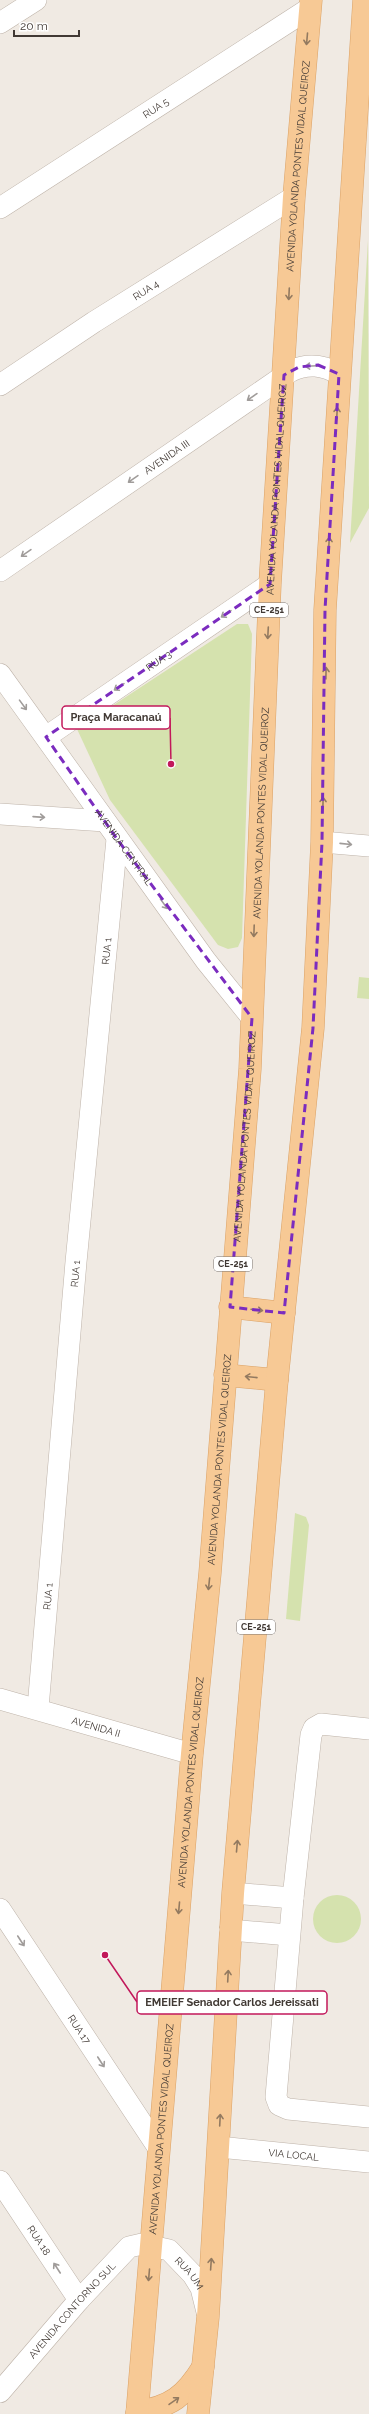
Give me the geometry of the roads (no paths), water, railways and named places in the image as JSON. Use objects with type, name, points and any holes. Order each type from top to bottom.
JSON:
[{"type":"main road","name":"CE-251","points":[[198,2414],[208,2317],[233,1893],[277,1380],[313,1028],[317,908],[322,842],[325,610],[364,0]]},
{"type":"main road","name":"AVENIDA YOLANDA PONTES VIDAL QUEIROZ","points":[[137,2413],[192,1754],[210,1572],[250,1069],[270,584],[294,197],[310,4]]},
{"type":"main road","points":[[230,1307],[284,1314]]},
{"type":"main road","points":[[226,1375],[277,1380]]},
{"type":"main road","points":[[137,2413],[156,2410],[171,2404],[184,2393],[204,2366]]},
{"type":"street","points":[[0,23],[36,0]]},
{"type":"street","name":"RUA 5","points":[[0,208],[310,4]]},
{"type":"street","name":"RUA 4","points":[[0,385],[94,322],[294,197]]},
{"type":"street","name":"AVENIDA III","points":[[0,571],[284,375],[307,366],[318,365],[339,374]]},
{"type":"street","name":"RUA 3","points":[[46,737],[270,584]]},
{"type":"street","name":"AVENIDA CENTRAL","points":[[0,674],[206,961],[252,1018]]},
{"type":"street","points":[[0,814],[105,821]]},
{"type":"street","name":"RUA 1","points":[[38,1708],[76,1262],[117,839]]},
{"type":"street","points":[[322,842],[369,846]]},
{"type":"street","name":"AVENIDA II","points":[[0,1699],[38,1708],[192,1754]]},
{"type":"street","points":[[369,1729],[321,1724],[314,1728],[311,1734],[289,1935],[276,2097],[279,2105],[288,2109],[369,2117]]},
{"type":"street","points":[[233,1893],[293,1898]]},
{"type":"street","name":"RUA 17","points":[[0,1909],[159,2150]]},
{"type":"street","points":[[230,1930],[289,1935]]},
{"type":"street","name":"VIA LOCAL","points":[[219,2147],[369,2162]]},
{"type":"street","name":"RUA 18","points":[[0,2181],[79,2300]]},
{"type":"street","name":"AVENIDA CONTORNO SUL","points":[[0,2392],[79,2300],[129,2247],[142,2244],[152,2246]]},
{"type":"street","name":"RUA UM","points":[[152,2246],[170,2250],[194,2275],[206,2302],[208,2317]]},
{"type":"place","name":"Praça Maracanaú","points":[[171,764]]},
{"type":"place","name":"EMEIEF Senador Carlos Jereissati","points":[[105,1955]]}]
